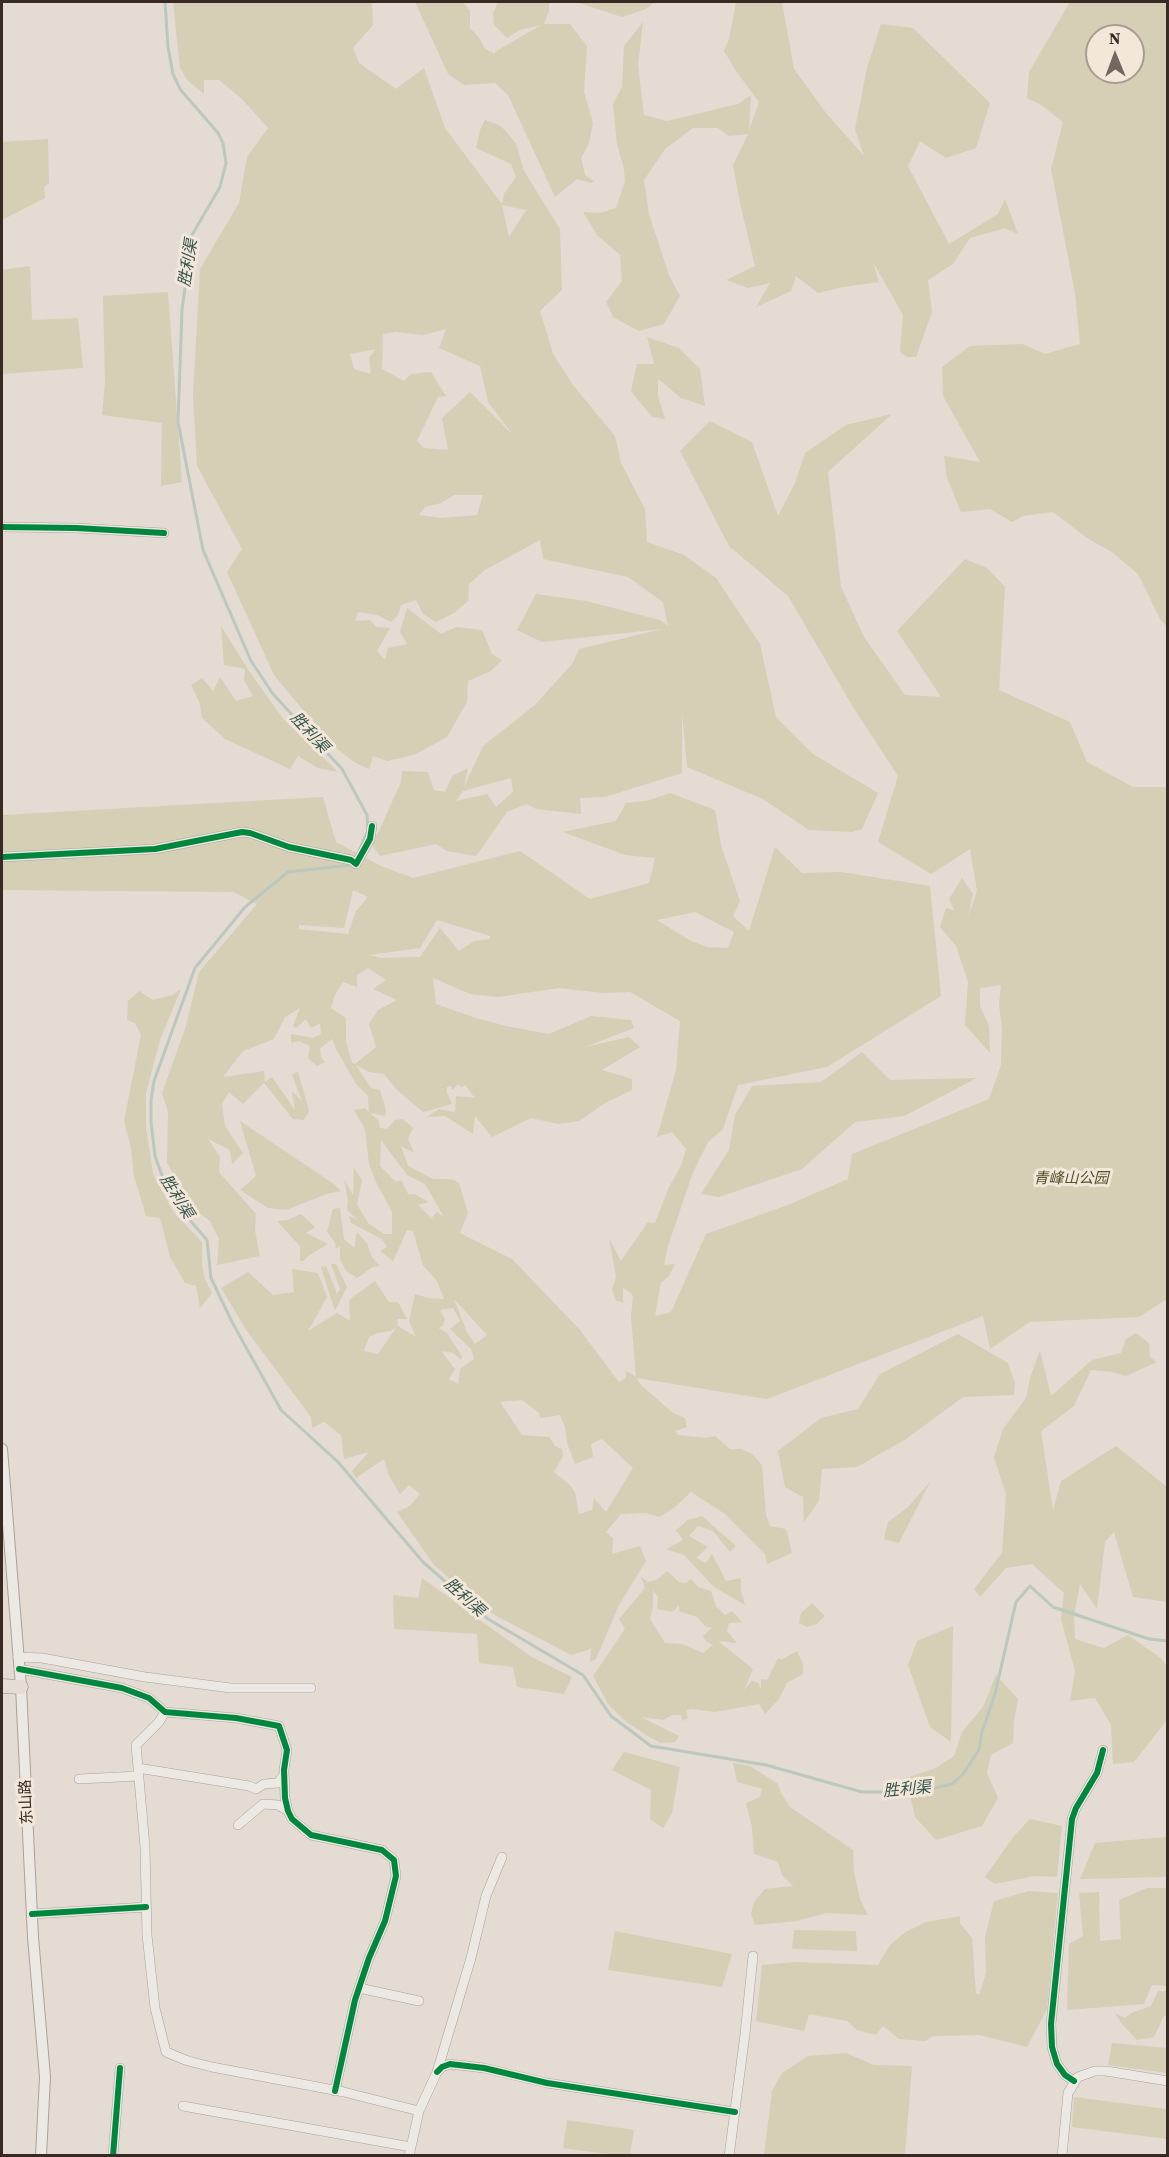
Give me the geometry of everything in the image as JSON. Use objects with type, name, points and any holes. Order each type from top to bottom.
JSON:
[{"type":"main road","points":[[2,1686],[21,1687]]},
{"type":"street","points":[[2,527],[164,533]]},
{"type":"street","points":[[2,857],[155,849],[242,832],[289,847],[351,860],[356,864],[370,839],[372,826]]},
{"type":"street","name":"东山路","points":[[2,1449],[21,1687],[32,1914],[45,2077],[41,2156]]},
{"type":"street","points":[[19,1663],[42,1658],[145,1677],[231,1688],[311,1688]]},
{"type":"street","points":[[19,1663],[122,1688],[149,1698],[165,1712],[236,1718],[279,1726],[287,1750],[284,1774],[288,1811],[292,1819],[311,1835],[382,1850],[394,1860],[396,1876],[385,1921],[359,1988],[335,2091]]},
{"type":"street","points":[[165,1712],[159,1722],[136,1745],[155,2008],[166,2052],[212,2067],[335,2091],[419,2111]]},
{"type":"street","points":[[1074,2081],[1065,2075],[1057,2064],[1052,2047],[1051,2024],[1072,1819],[1097,1773],[1103,1750]]},
{"type":"street","points":[[79,1779],[138,1772],[249,1786],[256,1789],[264,1784],[278,1783],[284,1774]]},
{"type":"street","points":[[238,1825],[263,1804],[278,1804],[288,1811]]},
{"type":"street","points":[[183,2106],[410,2151],[419,2111],[437,2072],[471,1958],[486,1896],[502,1857]]},
{"type":"street","points":[[32,1914],[146,1907]]},
{"type":"street","points":[[729,2156],[753,1956]]},
{"type":"street","points":[[359,1988],[419,2001]]},
{"type":"street","points":[[437,2072],[447,2065],[473,2066],[547,2083],[735,2112]]},
{"type":"street","points":[[113,2156],[120,2068]]},
{"type":"street","points":[[1062,2156],[1068,2092],[1074,2081],[1083,2074],[1106,2071],[1167,2081]]},
{"type":"green space","points":[[173,2],[372,2],[373,25],[353,48],[359,63],[396,89],[424,68],[445,128],[502,204],[504,194],[516,177],[511,164],[476,148],[485,120],[499,125],[507,132],[516,144],[524,171],[560,229],[562,290],[540,311],[553,354],[573,385],[615,436],[621,463],[645,509],[647,542],[684,555],[716,578],[760,644],[776,717],[813,754],[878,793],[862,829],[852,832],[809,830],[763,799],[687,767],[682,712],[682,773],[605,797],[580,798],[581,814],[536,809],[527,804],[507,812],[476,856],[447,851],[436,844],[380,856],[371,844],[401,782],[402,771],[428,772],[434,790],[445,792],[452,776],[468,768],[464,787],[483,746],[535,705],[572,664],[579,649],[662,629],[542,642],[517,630],[536,594],[586,601],[660,620],[668,626],[663,602],[628,577],[543,559],[540,540],[485,570],[469,584],[468,601],[454,613],[436,622],[423,614],[416,600],[401,605],[398,615],[391,622],[377,615],[358,612],[355,621],[370,620],[376,627],[390,628],[377,651],[385,660],[388,648],[407,644],[400,632],[407,608],[441,634],[456,627],[482,630],[492,654],[502,660],[491,671],[468,681],[467,702],[447,737],[414,755],[387,761],[373,756],[369,769],[356,763],[337,749],[274,675],[227,572],[242,549],[197,466],[193,396],[200,269],[239,203],[247,157],[268,128],[242,99],[219,80],[204,80],[204,94],[187,80],[180,68]],"holes":[[[502,205],[526,210],[509,237]],[[446,329],[439,348],[480,366],[488,402],[513,435],[470,392],[442,418],[448,450],[424,448],[417,441],[438,397],[446,396],[431,372],[411,374],[404,381],[382,369],[383,334],[396,332],[423,335]],[[376,349],[369,358],[371,374],[354,369],[350,354]],[[454,495],[483,495],[477,515],[441,518],[419,515],[425,507],[441,503]],[[511,778],[513,792],[496,807],[487,794],[456,801],[463,791]]]},
{"type":"green space","points":[[415,2],[462,2],[470,10],[470,28],[480,39],[484,48],[495,54],[541,25],[520,30],[507,38],[494,25],[493,13],[498,2],[549,2],[549,11],[544,24],[570,24],[587,46],[584,92],[593,123],[589,143],[581,158],[585,175],[594,181],[591,183],[577,179],[555,197],[508,95],[495,83],[464,85],[448,74]]},
{"type":"green space","points":[[576,2],[655,2],[646,9],[622,17]]},
{"type":"green space","points":[[736,2],[782,2],[794,69],[826,113],[864,156],[855,129],[867,68],[881,24],[913,28],[990,103],[976,148],[946,158],[920,141],[908,166],[949,244],[998,214],[1005,199],[1018,234],[1005,228],[970,238],[953,264],[928,280],[932,312],[916,357],[907,357],[900,352],[903,315],[873,262],[879,282],[818,293],[796,276],[791,291],[756,307],[770,283],[748,288],[726,280],[755,266],[733,165],[748,134],[729,136],[718,128],[693,128],[665,149],[644,180],[649,214],[669,275],[680,296],[664,324],[639,331],[613,317],[606,302],[622,281],[620,255],[597,235],[583,212],[600,213],[616,208],[625,181],[617,144],[613,104],[622,87],[624,46],[643,22],[638,66],[644,115],[667,121],[738,104],[751,95],[749,130],[759,102],[724,51],[729,39]]},
{"type":"green space","points":[[1070,2],[1167,2],[1167,627],[1160,619],[1138,574],[1112,552],[1087,538],[1053,512],[1023,516],[1012,522],[990,509],[961,512],[947,478],[944,456],[980,462],[943,396],[942,367],[970,346],[1022,344],[1045,354],[1080,344],[1075,293],[1051,169],[1063,122],[1041,105],[1027,98],[1029,72]]},
{"type":"green space","points":[[48,139],[49,183],[44,187],[45,198],[2,220],[2,142]]},
{"type":"green space","points":[[30,266],[32,320],[78,318],[83,368],[2,374],[2,270]]},
{"type":"green space","points":[[168,292],[182,482],[161,486],[162,423],[102,415],[105,384],[103,296]]},
{"type":"green space","points":[[647,337],[679,348],[700,369],[705,406],[681,398],[658,379],[658,396],[665,419],[652,417],[631,391],[637,364],[654,364]]},
{"type":"green space","name":"青峰山公园","points":[[892,414],[828,472],[841,587],[864,637],[905,695],[941,697],[897,631],[965,559],[987,568],[1005,587],[999,690],[1070,722],[1087,762],[1133,787],[1167,787],[1167,1299],[1139,1317],[1030,1322],[990,1349],[983,1316],[767,1399],[636,1378],[673,1413],[685,1418],[687,1427],[675,1431],[678,1435],[706,1438],[715,1436],[730,1449],[741,1449],[752,1454],[762,1465],[766,1515],[770,1526],[786,1529],[792,1553],[767,1564],[765,1554],[725,1514],[691,1492],[674,1508],[659,1517],[646,1513],[621,1514],[606,1532],[613,1538],[612,1554],[640,1546],[646,1561],[619,1605],[596,1659],[590,1662],[591,1649],[571,1655],[489,1612],[434,1565],[397,1512],[410,1506],[420,1494],[409,1485],[400,1494],[389,1476],[384,1459],[356,1478],[352,1471],[369,1452],[344,1459],[341,1435],[324,1422],[312,1428],[311,1417],[247,1331],[221,1288],[248,1272],[273,1295],[294,1292],[292,1269],[318,1273],[327,1297],[308,1331],[337,1313],[350,1321],[349,1300],[375,1281],[389,1302],[398,1302],[407,1319],[397,1319],[398,1326],[416,1337],[409,1321],[415,1294],[444,1299],[437,1281],[423,1265],[413,1231],[407,1230],[393,1261],[380,1251],[387,1247],[382,1239],[351,1223],[349,1216],[358,1220],[347,1210],[348,1200],[344,1179],[353,1195],[354,1168],[362,1180],[357,1204],[368,1223],[384,1234],[392,1234],[392,1212],[369,1164],[365,1129],[354,1110],[365,1108],[369,1112],[368,1096],[356,1084],[332,1039],[320,1048],[321,1057],[325,1062],[317,1066],[308,1058],[310,1046],[299,1041],[291,1043],[291,1034],[313,1038],[321,1034],[320,1023],[311,1028],[306,1019],[296,1028],[293,1026],[300,1008],[285,1017],[274,1039],[243,1051],[223,1077],[264,1071],[265,1082],[272,1077],[295,1110],[292,1091],[302,1101],[292,1075],[298,1071],[309,1111],[304,1120],[293,1119],[264,1083],[243,1104],[229,1092],[222,1104],[225,1126],[243,1153],[232,1164],[230,1150],[208,1139],[220,1157],[219,1172],[256,1214],[255,1231],[260,1256],[217,1265],[219,1239],[210,1221],[195,1210],[167,1163],[168,1112],[162,1093],[186,1026],[199,972],[257,904],[234,892],[2,890],[2,815],[323,797],[336,842],[381,866],[413,878],[520,851],[590,899],[649,883],[655,858],[625,855],[563,832],[616,821],[626,803],[646,801],[670,793],[715,810],[721,845],[740,901],[733,916],[749,931],[775,847],[802,873],[841,872],[930,886],[941,996],[827,1067],[738,1085],[723,1129],[708,1142],[693,1172],[667,1249],[664,1265],[675,1264],[669,1276],[661,1283],[655,1316],[671,1312],[706,1234],[788,1205],[848,1179],[852,1154],[989,1099],[1001,1065],[1002,1029],[999,1004],[1001,985],[980,988],[980,1006],[989,1026],[990,1053],[965,1025],[968,982],[956,946],[940,927],[946,908],[954,910],[949,899],[962,878],[973,894],[968,917],[977,891],[970,849],[931,874],[878,842],[898,776],[853,707],[788,596],[729,546],[680,451],[710,421],[752,442],[778,516],[795,483],[805,453],[846,425]],"holes":[[[353,890],[368,897],[356,911],[348,934],[299,929],[299,925],[344,928]],[[695,912],[734,932],[728,948],[707,947],[691,941],[657,920]],[[437,920],[490,936],[490,939],[474,941],[459,951],[440,928],[420,957],[380,958],[370,955],[420,948]],[[368,968],[386,980],[373,989],[397,1000],[378,1010],[369,1024],[376,1047],[355,1064],[352,1063],[346,1041],[346,1018],[331,1008],[335,995],[343,982],[357,987],[357,975]],[[433,978],[470,994],[498,997],[559,988],[603,993],[630,992],[680,1021],[676,1070],[657,1137],[672,1132],[686,1149],[681,1166],[669,1187],[655,1223],[648,1222],[621,1261],[609,1238],[616,1277],[612,1290],[616,1301],[623,1302],[623,1288],[633,1297],[631,1317],[636,1377],[626,1371],[626,1378],[619,1382],[580,1330],[512,1259],[460,1233],[468,1213],[459,1183],[451,1179],[433,1179],[408,1166],[401,1146],[414,1153],[408,1139],[413,1128],[403,1119],[395,1120],[387,1129],[380,1128],[379,1121],[370,1113],[385,1116],[386,1110],[380,1090],[371,1088],[356,1065],[369,1072],[384,1074],[397,1090],[423,1112],[452,1104],[447,1087],[451,1086],[452,1090],[458,1085],[462,1087],[465,1085],[475,1098],[456,1096],[455,1112],[439,1109],[427,1117],[445,1116],[473,1134],[475,1116],[492,1137],[531,1118],[558,1124],[579,1121],[605,1103],[632,1090],[632,1079],[602,1070],[640,1047],[629,1037],[585,1047],[634,1028],[631,1020],[591,1016],[549,1034],[476,1018],[436,1004]],[[381,1140],[407,1175],[425,1184],[444,1217],[437,1212],[432,1219],[418,1205],[429,1202],[414,1194],[408,1194],[401,1180],[396,1182],[380,1166]],[[454,1299],[487,1335],[475,1344],[467,1332]],[[453,1308],[460,1321],[450,1329],[471,1349],[474,1359],[460,1369],[458,1384],[449,1379],[455,1369],[441,1351],[453,1353],[461,1360],[462,1356],[447,1333],[438,1328],[443,1326],[445,1319],[440,1310]],[[396,1328],[378,1354],[364,1351],[369,1337]],[[522,1400],[539,1413],[541,1418],[560,1415],[575,1464],[593,1457],[591,1444],[602,1439],[633,1468],[606,1512],[594,1498],[592,1510],[579,1514],[575,1492],[554,1472],[563,1456],[562,1449],[555,1446],[549,1437],[522,1435],[500,1402]]]},
{"type":"green space","points":[[221,626],[284,720],[338,772],[318,768],[298,756],[290,769],[225,739],[202,718],[200,704],[191,685],[202,678],[213,691],[220,677],[236,701],[253,696],[244,680],[245,669],[224,665]]},
{"type":"green space","points":[[181,989],[160,1040],[146,1093],[146,1127],[153,1174],[174,1213],[202,1242],[202,1266],[212,1293],[200,1308],[196,1286],[185,1283],[170,1257],[160,1218],[146,1216],[134,1176],[131,1148],[124,1121],[141,1035],[135,1023],[127,1020],[128,1001],[139,991],[153,1000],[173,995]]},
{"type":"green space","points":[[862,1052],[890,1080],[977,1078],[904,1116],[855,1122],[802,1169],[719,1197],[701,1194],[729,1150],[735,1115],[752,1086],[821,1082]]},
{"type":"green space","points":[[240,1121],[341,1191],[286,1210],[268,1208],[240,1190],[256,1176]]},
{"type":"green space","points":[[340,1208],[344,1239],[354,1248],[357,1232],[367,1243],[371,1256],[380,1266],[373,1267],[357,1278],[346,1271],[340,1260],[340,1246],[336,1249],[335,1242],[327,1232],[333,1209]]},
{"type":"green space","points":[[301,1214],[315,1227],[306,1233],[328,1244],[304,1261],[300,1261],[300,1246],[277,1221],[288,1220]]},
{"type":"green space","points":[[331,1264],[336,1264],[347,1287],[335,1311],[321,1267],[326,1266],[337,1294],[340,1289]]},
{"type":"green space","points":[[1136,1333],[1149,1343],[1150,1357],[1157,1362],[1126,1376],[1091,1370],[1074,1406],[1041,1431],[1053,1510],[1061,1481],[1116,1446],[1167,1487],[1167,1602],[1133,1597],[1114,1532],[1105,1542],[1097,1609],[1080,1584],[1074,1616],[1075,1639],[1104,1648],[1128,1635],[1162,1659],[1167,1667],[1167,1720],[1134,1762],[1113,1764],[1111,1725],[1095,1698],[1070,1701],[1075,1671],[1061,1619],[1064,1593],[1032,1564],[1006,1568],[980,1597],[974,1589],[1002,1553],[1006,1494],[994,1457],[1003,1429],[1026,1398],[1040,1350],[1051,1396],[1092,1360],[1121,1353],[1126,1339]]},
{"type":"green space","points":[[958,1334],[1008,1363],[1015,1383],[1014,1395],[963,1397],[906,1439],[857,1467],[822,1469],[819,1501],[804,1522],[803,1497],[785,1487],[778,1451],[821,1418],[858,1409],[880,1374]]},
{"type":"green space","points":[[930,1482],[899,1543],[884,1539],[888,1522],[908,1507]]},
{"type":"green space","points":[[702,1516],[736,1546],[730,1552],[713,1531],[698,1526],[689,1536],[708,1547],[696,1558],[706,1563],[712,1554],[726,1581],[741,1578],[745,1605],[714,1587],[684,1555],[666,1549],[683,1540],[676,1530],[688,1520]]},
{"type":"green space","points":[[667,1571],[679,1582],[686,1583],[691,1579],[698,1587],[711,1591],[716,1606],[725,1615],[732,1611],[742,1622],[729,1623],[727,1631],[737,1643],[718,1641],[753,1669],[744,1690],[752,1681],[758,1683],[761,1689],[761,1679],[767,1680],[778,1658],[781,1660],[797,1651],[803,1664],[803,1674],[787,1683],[779,1699],[765,1714],[759,1704],[715,1712],[686,1710],[688,1718],[682,1721],[681,1715],[672,1715],[663,1720],[641,1717],[679,1736],[675,1742],[661,1743],[649,1737],[624,1720],[608,1704],[593,1676],[625,1629],[619,1619],[645,1588],[641,1577],[648,1582],[658,1579]],"holes":[[[653,1590],[658,1597],[657,1609],[672,1612],[679,1605],[679,1611],[697,1617],[705,1626],[712,1628],[703,1636],[713,1645],[703,1653],[682,1644],[665,1643],[650,1619]]]},
{"type":"green space","points":[[422,1578],[530,1656],[572,1677],[564,1694],[517,1687],[513,1667],[479,1663],[477,1634],[394,1629],[393,1595],[418,1598]]},
{"type":"green space","points":[[812,1603],[825,1616],[817,1624],[807,1627],[799,1623],[801,1613]]},
{"type":"green space","points":[[953,1626],[951,1742],[930,1727],[908,1665],[917,1641]]},
{"type":"green space","points":[[996,1675],[1018,1699],[1013,1743],[991,1755],[987,1773],[998,1798],[982,1826],[936,1840],[915,1817],[906,1778],[936,1768],[954,1756],[962,1732],[983,1707]]},
{"type":"green space","points":[[624,1752],[680,1767],[672,1813],[663,1828],[650,1819],[651,1790],[612,1770]]},
{"type":"green space","points":[[733,1763],[750,1766],[778,1784],[790,1807],[853,1850],[854,1872],[860,1899],[868,1915],[826,1913],[797,1921],[755,1925],[751,1914],[754,1902],[765,1889],[793,1886],[782,1875],[778,1862],[754,1854],[752,1827],[746,1803],[760,1797],[762,1789],[737,1782]]},
{"type":"green space","points":[[1030,1819],[1062,1826],[1057,1877],[1034,1876],[995,1884],[985,1877],[1014,1836]]},
{"type":"green space","points":[[1167,1837],[1167,1877],[1080,1879],[1095,1843]]},
{"type":"green space","points":[[1147,1888],[1167,1888],[1167,1986],[1152,1985],[1144,2004],[1067,2010],[1069,1944],[1083,1936],[1079,1893],[1099,1892],[1100,1941],[1121,1939],[1119,1900]]},
{"type":"green space","points":[[1029,1891],[1058,1893],[1047,2009],[1027,2047],[979,2035],[933,2036],[925,2041],[899,2039],[883,2026],[876,2035],[857,2030],[847,2021],[809,2014],[804,2031],[756,2021],[762,1965],[796,1962],[878,1965],[890,1945],[904,1933],[926,1922],[960,1916],[960,1923],[972,1938],[976,1993],[979,1995],[986,1973],[985,1937],[994,1901]]},
{"type":"green space","points":[[794,1930],[856,1931],[857,1951],[792,1949]]},
{"type":"green space","points":[[615,1931],[732,1954],[722,1987],[608,1970]]},
{"type":"green space","points":[[1158,1991],[1167,1991],[1167,2016],[1164,2016],[1154,2037],[1137,2040],[1115,2013],[1125,2018],[1131,2013],[1151,2006]]},
{"type":"green space","points":[[1112,2043],[1167,2048],[1167,2073],[1108,2065]]},
{"type":"green space","points":[[846,2053],[874,2065],[912,2066],[905,2155],[764,2155],[772,2091],[782,2073],[808,2056]]},
{"type":"green space","points":[[1074,2097],[1167,2109],[1167,2139],[1072,2127]]},
{"type":"green space","points":[[567,2120],[634,2130],[630,2155],[563,2148]]},
{"type":"waterway","name":"胜利渠","points":[[165,2],[168,47],[173,74],[180,89],[218,133],[223,143],[226,163],[220,187],[192,235],[182,310],[178,422],[203,550],[251,661],[273,694],[342,769],[367,815],[368,830],[360,849]]},
{"type":"waterway","name":"胜利渠","points":[[353,862],[350,865],[288,872],[245,907],[195,968],[154,1081],[151,1122],[155,1156],[164,1181],[183,1212],[207,1240],[211,1278],[232,1322],[281,1410],[338,1462],[423,1562],[488,1619],[583,1675],[611,1716],[651,1746],[766,1765],[862,1792],[917,1792],[952,1784],[963,1774],[979,1750],[982,1732],[995,1694],[1016,1602],[1030,1586],[1053,1607],[1149,1639],[1168,1641]]},
{"type":"cycle path","points":[[2,527],[164,533]]},
{"type":"cycle path","points":[[2,857],[155,849],[242,832],[289,847],[351,860],[356,864],[370,839],[372,826]]},
{"type":"cycle path","points":[[19,1669],[122,1688],[149,1698],[165,1712],[236,1718],[279,1726],[287,1750],[284,1770],[285,1798],[292,1819],[311,1835],[382,1850],[394,1860],[396,1876],[385,1921],[369,1958],[355,2000],[335,2091]]},
{"type":"cycle path","points":[[1074,2081],[1065,2075],[1057,2064],[1052,2047],[1051,2024],[1072,1819],[1097,1773],[1103,1750]]},
{"type":"cycle path","points":[[32,1914],[146,1907]]},
{"type":"cycle path","points":[[437,2072],[450,2064],[484,2068],[547,2083],[735,2112]]},
{"type":"cycle path","points":[[113,2156],[120,2068]]}]
